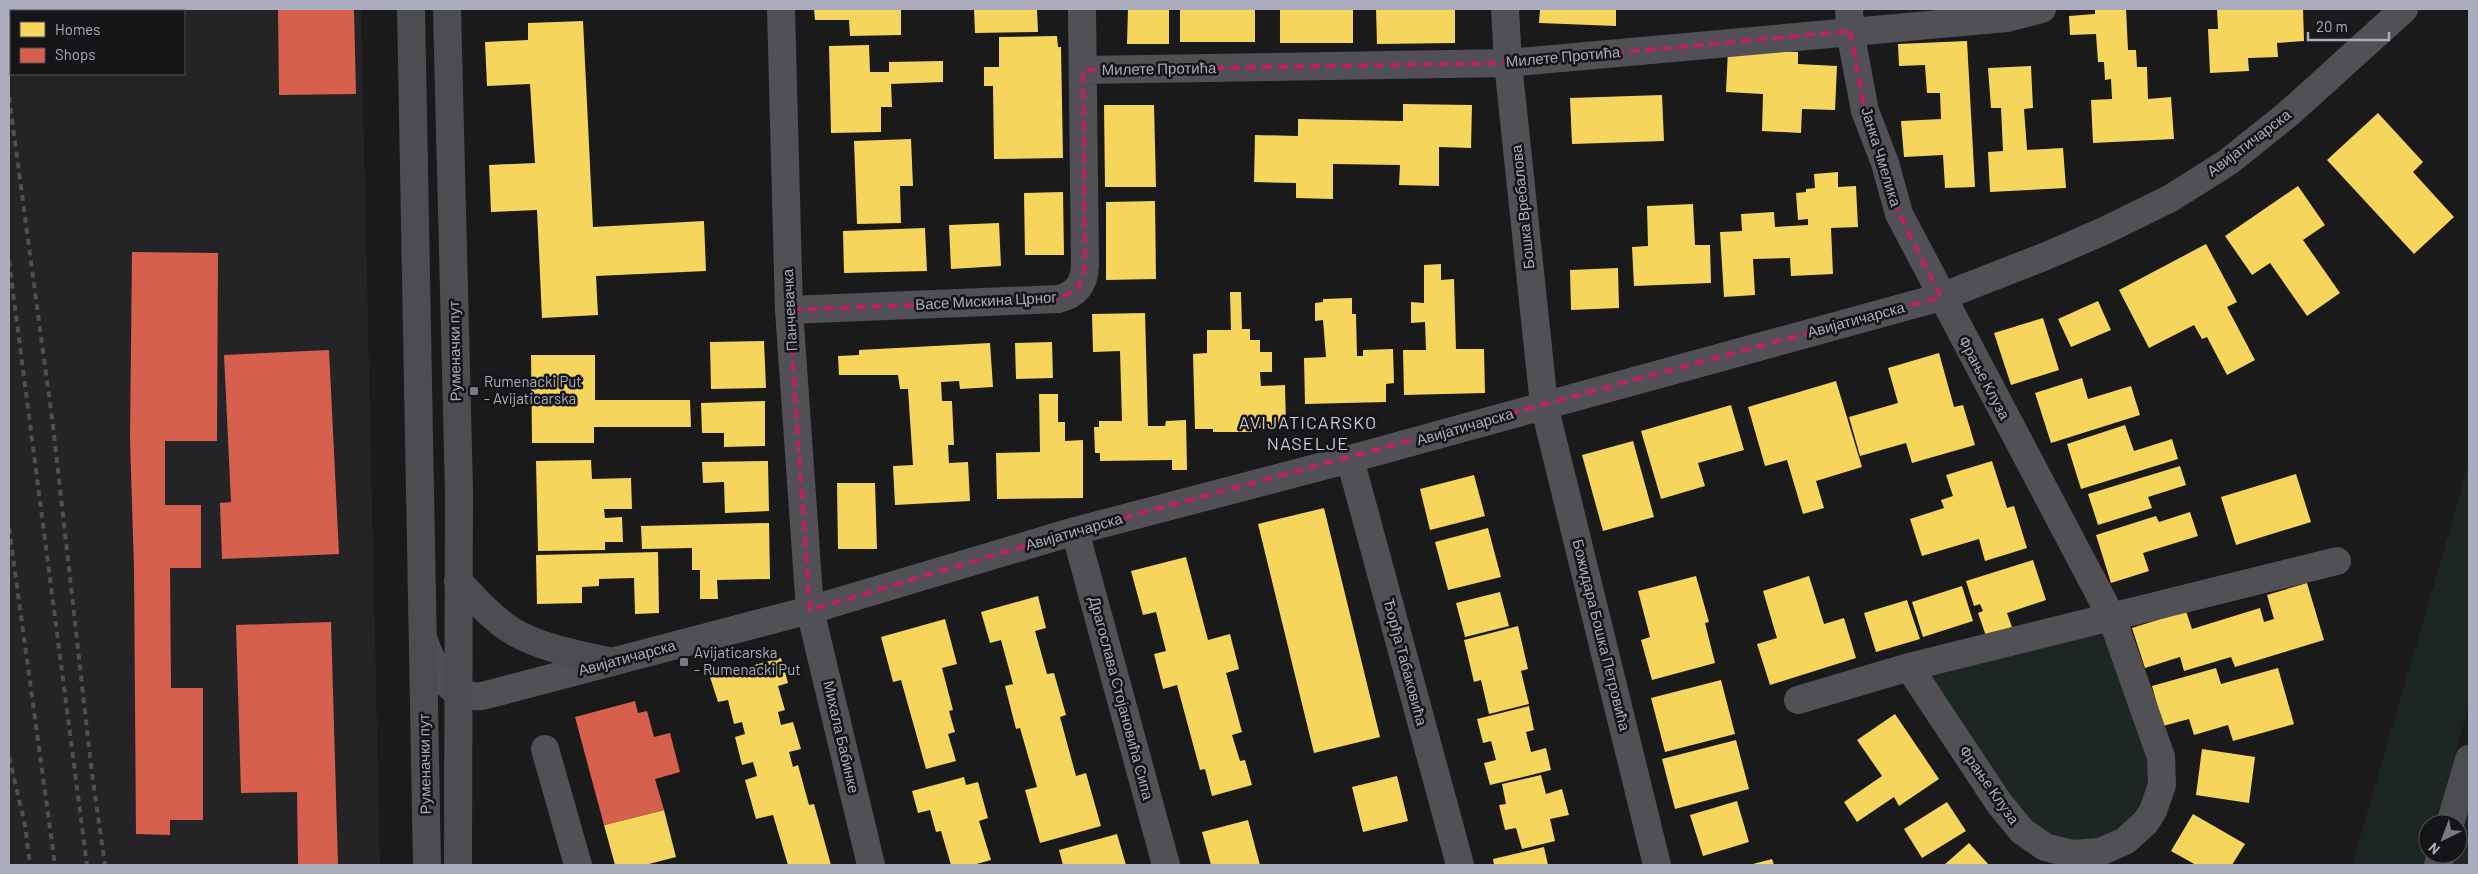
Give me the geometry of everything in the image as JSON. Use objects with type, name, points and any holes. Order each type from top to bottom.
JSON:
[{"type":"main road","name":"Руменачки пут","points":[[411,9],[421,634],[427,865]]},
{"type":"main road","name":"Руменачки пут","points":[[447,9],[459,489],[458,865]]},
{"type":"main road","points":[[458,581],[482,606],[510,630],[558,650],[612,662]]},
{"type":"main road","points":[[2453,814],[2469,759]]},
{"type":"street","name":"Панчевачка","points":[[781,9],[789,310],[810,610]]},
{"type":"street","name":"Васе Мискина Црног","points":[[789,310],[1058,299],[1068,296],[1078,289],[1084,278],[1085,266],[1082,9]]},
{"type":"street","name":"Бошка Вребалова","points":[[1505,9],[1508,63],[1544,405]]},
{"type":"street","name":"Милете Протића","points":[[1083,70],[1508,63],[1849,20],[2007,18],[2042,9]]},
{"type":"street","name":"Авијатичарска","points":[[457,693],[482,696],[810,610],[1075,531],[1350,459],[1941,297],[2046,256],[2106,230],[2171,198],[2228,162],[2288,114],[2404,9]]},
{"type":"street","name":"Јанка Чмелика","points":[[1849,20],[1866,110],[1885,164],[1899,214],[1941,297]]},
{"type":"street","name":"Фрање Клуза","points":[[1909,667],[1998,802],[2022,831],[2045,847],[2058,852],[2072,854],[2100,852],[2125,841],[2146,823],[2158,798],[2162,771],[2158,744],[2112,618],[1941,297]]},
{"type":"street","name":"Божидара Бошка Петровића","points":[[1544,405],[1658,865]]},
{"type":"street","name":"Ђорђа Табаковића","points":[[1350,459],[1460,865]]},
{"type":"street","name":"Драгослава Стојановића Сипа","points":[[1075,531],[1166,865]]},
{"type":"street","points":[[1798,700],[1909,667],[2337,561]]},
{"type":"street","name":"Михала Бабинке","points":[[810,610],[871,865]]},
{"type":"street","name":"Руменачки пут","points":[[421,634],[441,678],[457,693]]},
{"type":"street","points":[[545,750],[578,865]]},
{"type":"highlighted area","points":[[1850,31],[1865,111],[1899,214],[1941,297],[1075,531],[810,610],[789,310],[1058,299],[1078,289],[1085,266],[1083,70],[1508,63]]},
{"type":"shaded area","points":[[9,9],[361,9],[380,865],[9,865]]},
{"type":"shaded area","points":[[2469,464],[2469,705],[2438,814],[2418,814],[2418,864],[2423,864],[2352,865]]},
{"type":"shaded area","points":[[2112,618],[2161,757],[2136,833],[2045,847],[1909,667]]},
{"type":"shaded area","points":[[2469,810],[2469,865],[2453,865],[2468,864]]},
{"type":"building: Homes","points":[[814,9],[901,9],[901,35],[850,36],[849,20],[815,20]]},
{"type":"building: Homes","points":[[974,9],[1037,9],[1038,32],[975,33]]},
{"type":"building: Homes","points":[[1128,9],[1169,9],[1169,44],[1127,44]]},
{"type":"building: Homes","points":[[1180,9],[1255,9],[1255,42],[1180,42]]},
{"type":"building: Homes","points":[[1280,9],[1353,9],[1353,43],[1280,43]]},
{"type":"building: Homes","points":[[1376,9],[1455,9],[1455,43],[1377,44]]},
{"type":"building: Homes","points":[[1540,9],[1616,9],[1616,26],[1539,23]]},
{"type":"building: Homes","points":[[2095,9],[2126,9],[2128,50],[2136,50],[2137,67],[2147,67],[2148,99],[2171,97],[2174,139],[2093,143],[2091,100],[2112,99],[2111,79],[2105,80],[2104,62],[2098,62],[2096,34],[2070,35],[2069,16],[2095,14]]},
{"type":"building: Homes","points":[[2217,9],[2303,9],[2304,41],[2277,43],[2278,57],[2248,58],[2249,71],[2210,73],[2208,29],[2218,29]]},
{"type":"building: Homes","points":[[583,21],[593,227],[704,221],[706,271],[596,276],[598,315],[542,318],[537,210],[491,212],[489,165],[535,163],[530,84],[487,86],[485,42],[528,40],[528,23]]},
{"type":"building: Homes","points":[[1057,36],[1058,47],[1061,47],[1063,158],[994,159],[993,86],[984,86],[984,67],[999,67],[999,37]]},
{"type":"building: Homes","points":[[1967,41],[1975,187],[1945,188],[1943,155],[1904,157],[1901,121],[1941,119],[1940,93],[1927,93],[1925,65],[1899,66],[1898,44]]},
{"type":"building: Homes","points":[[869,45],[870,72],[889,72],[889,62],[943,61],[943,82],[891,84],[892,107],[881,107],[881,132],[831,133],[829,46]]},
{"type":"building: Homes","points":[[1728,49],[1798,52],[1798,64],[1837,66],[1835,110],[1802,109],[1801,133],[1762,131],[1763,94],[1726,92]]},
{"type":"building: Homes","points":[[2031,66],[2033,108],[2024,109],[2027,150],[2063,148],[2066,188],[1990,192],[1988,152],[2003,151],[2001,108],[1991,108],[1988,68]]},
{"type":"building: Homes","points":[[1662,95],[1664,141],[1572,144],[1570,98]]},
{"type":"building: Homes","points":[[1403,104],[1472,105],[1471,148],[1439,147],[1439,186],[1399,185],[1400,165],[1333,164],[1333,199],[1296,198],[1296,183],[1254,182],[1255,135],[1298,136],[1298,119],[1403,121]]},
{"type":"building: Homes","points":[[1104,105],[1154,105],[1156,187],[1105,187]]},
{"type":"building: Homes","points":[[2378,113],[2423,162],[2413,172],[2454,217],[2414,254],[2327,160]]},
{"type":"building: Homes","points":[[911,139],[913,186],[900,186],[901,223],[857,224],[854,141]]},
{"type":"building: Homes","points":[[1838,172],[1838,187],[1856,186],[1858,227],[1831,228],[1833,274],[1791,276],[1790,258],[1753,259],[1755,295],[1724,297],[1720,232],[1742,231],[1741,214],[1774,212],[1775,227],[1808,225],[1808,219],[1798,220],[1796,193],[1806,192],[1806,189],[1815,188],[1814,174]]},
{"type":"building: Homes","points":[[2298,186],[2325,225],[2303,240],[2340,293],[2307,316],[2270,263],[2252,275],[2225,236]]},
{"type":"building: Homes","points":[[1063,192],[1064,255],[1025,255],[1024,193]]},
{"type":"building: Homes","points":[[1155,201],[1156,279],[1106,280],[1106,202]]},
{"type":"building: Homes","points":[[1693,204],[1695,245],[1710,245],[1711,283],[1634,286],[1632,247],[1648,246],[1647,206]]},
{"type":"building: Homes","points":[[999,223],[1001,266],[951,269],[949,225]]},
{"type":"building: Homes","points":[[925,228],[927,271],[844,273],[843,231]]},
{"type":"building: Homes","points":[[2206,244],[2237,302],[2227,307],[2255,360],[2227,375],[2207,337],[2202,339],[2194,325],[2149,348],[2119,290]]},
{"type":"building: Homes","points":[[1441,264],[1441,280],[1454,279],[1456,349],[1484,349],[1485,393],[1404,395],[1403,350],[1426,350],[1425,322],[1411,323],[1411,302],[1424,303],[1424,265]]},
{"type":"building: Homes","points":[[1618,268],[1619,308],[1571,310],[1570,270]]},
{"type":"building: Homes","points":[[1230,292],[1241,292],[1242,329],[1250,329],[1250,340],[1260,340],[1260,352],[1272,352],[1272,372],[1260,372],[1261,386],[1285,385],[1286,427],[1252,428],[1252,432],[1213,432],[1213,429],[1195,429],[1193,354],[1207,353],[1207,330],[1231,330]]},
{"type":"building: Homes","points":[[1352,298],[1352,314],[1356,314],[1357,356],[1363,356],[1363,350],[1393,349],[1394,383],[1386,384],[1386,402],[1305,404],[1304,358],[1326,357],[1323,320],[1315,321],[1315,303],[1323,302],[1323,299]]},
{"type":"building: Homes","points":[[2098,301],[2111,330],[2071,347],[2058,319]]},
{"type":"building: Homes","points":[[1145,313],[1148,426],[1165,426],[1166,421],[1186,420],[1187,470],[1172,470],[1172,460],[1100,461],[1100,453],[1095,453],[1094,427],[1099,427],[1099,421],[1122,421],[1120,351],[1093,352],[1092,314]]},
{"type":"building: Homes","points":[[2043,318],[2059,370],[2011,385],[1994,333]]},
{"type":"building: Homes","points":[[764,341],[766,388],[711,389],[710,342]]},
{"type":"building: Homes","points":[[1052,342],[1053,378],[1016,379],[1015,343]]},
{"type":"building: Homes","points":[[990,343],[993,387],[960,389],[959,381],[941,382],[942,401],[952,401],[954,445],[948,445],[949,463],[968,462],[970,501],[895,505],[893,466],[913,465],[908,389],[900,389],[898,375],[839,375],[838,356],[859,355],[859,350]]},
{"type":"building: Homes","points":[[1939,353],[1954,407],[1963,405],[1975,445],[1912,463],[1906,443],[1860,456],[1849,417],[1898,403],[1888,368]]},
{"type":"building: Homes","points":[[531,355],[595,355],[595,400],[690,400],[691,427],[594,427],[594,443],[532,443]]},
{"type":"building: Homes","points":[[2082,378],[2088,399],[2131,386],[2140,415],[2051,443],[2035,393]]},
{"type":"building: Homes","points":[[1836,381],[1862,467],[1816,481],[1824,508],[1803,514],[1787,460],[1765,466],[1748,407]]},
{"type":"building: Homes","points":[[1039,394],[1058,394],[1058,422],[1065,422],[1065,441],[1083,440],[1083,498],[997,499],[996,453],[1040,452]]},
{"type":"building: Homes","points":[[765,401],[765,446],[724,447],[724,433],[702,433],[701,403]]},
{"type":"building: Homes","points":[[1731,405],[1744,450],[1698,463],[1705,486],[1661,499],[1641,431]]},
{"type":"building: Homes","points":[[2125,425],[2134,451],[2172,439],[2178,459],[2081,489],[2067,444]]},
{"type":"building: Homes","points":[[1633,441],[1654,517],[1603,531],[1582,455]]},
{"type":"building: Homes","points":[[591,460],[592,479],[631,478],[632,509],[604,509],[605,518],[622,517],[623,542],[605,542],[605,550],[538,551],[536,461]]},
{"type":"building: Homes","points":[[768,461],[769,511],[725,513],[724,482],[703,483],[702,462]]},
{"type":"building: Homes","points":[[1992,461],[2007,508],[2014,506],[2027,548],[1985,561],[1979,539],[1922,556],[1910,519],[1944,508],[1941,500],[1953,496],[1946,475]]},
{"type":"building: Homes","points":[[2180,466],[2186,485],[2148,497],[2152,508],[2098,525],[2088,494]]},
{"type":"building: Homes","points":[[2296,474],[2311,522],[2236,545],[2221,497]]},
{"type":"building: Homes","points":[[1474,475],[1485,516],[1430,530],[1420,489]]},
{"type":"building: Homes","points":[[837,483],[875,483],[877,549],[838,549]]},
{"type":"building: Homes","points":[[1324,508],[1380,737],[1314,753],[1258,524]]},
{"type":"building: Homes","points":[[2190,512],[2198,536],[2143,553],[2149,571],[2111,583],[2096,535],[2156,516],[2159,522]]},
{"type":"building: Homes","points":[[769,523],[770,579],[717,580],[718,599],[700,599],[700,570],[692,570],[692,548],[642,549],[641,526]]},
{"type":"building: Homes","points":[[1488,528],[1501,577],[1448,590],[1435,542]]},
{"type":"building: Homes","points":[[658,552],[659,613],[635,614],[634,578],[599,579],[599,586],[582,587],[582,603],[537,604],[536,555]]},
{"type":"building: Homes","points":[[1186,557],[1208,640],[1230,634],[1239,669],[1226,673],[1242,732],[1232,735],[1240,761],[1245,760],[1252,785],[1212,796],[1205,769],[1200,770],[1177,685],[1163,689],[1154,654],[1166,651],[1156,612],[1143,615],[1131,571]]},
{"type":"building: Homes","points":[[2033,560],[2046,600],[2007,613],[2012,627],[1986,636],[1978,613],[1983,611],[1980,604],[1974,606],[1966,581]]},
{"type":"building: Homes","points":[[1696,576],[1709,622],[1705,623],[1715,663],[1652,680],[1641,640],[1650,637],[1638,591]]},
{"type":"building: Homes","points":[[1809,576],[1824,624],[1844,618],[1856,658],[1770,685],[1757,644],[1777,638],[1763,591]]},
{"type":"building: Homes","points":[[2307,583],[2324,640],[2235,667],[2231,657],[2184,671],[2180,657],[2145,668],[2132,628],[2186,611],[2192,629],[2260,608],[2264,622],[2274,619],[2267,595]]},
{"type":"building: Homes","points":[[1962,586],[1973,621],[1923,637],[1912,602]]},
{"type":"building: Homes","points":[[1500,592],[1509,626],[1465,637],[1456,603]]},
{"type":"building: Homes","points":[[1038,596],[1046,628],[1035,631],[1047,674],[1054,673],[1066,715],[1060,717],[1076,776],[1086,773],[1101,826],[1040,843],[1025,790],[1037,787],[1020,728],[1016,729],[1005,686],[1013,684],[1001,640],[990,643],[981,612]]},
{"type":"building: Homes","points":[[1907,600],[1920,639],[1876,652],[1864,613]]},
{"type":"building: Homes","points":[[945,619],[957,664],[942,668],[953,710],[949,711],[955,732],[948,734],[956,761],[926,769],[901,680],[893,682],[881,637]]},
{"type":"building: Homes","points":[[1518,626],[1528,669],[1521,671],[1529,704],[1489,714],[1481,680],[1474,682],[1464,640]]},
{"type":"building: Homes","points":[[781,658],[788,683],[778,686],[785,710],[778,712],[781,725],[793,722],[801,749],[789,752],[793,767],[798,765],[809,805],[814,804],[831,865],[788,865],[773,815],[756,819],[745,780],[757,776],[753,762],[742,765],[735,737],[745,734],[742,722],[734,724],[728,700],[718,702],[710,677]]},
{"type":"building: Homes","points":[[2216,668],[2221,684],[2278,668],[2294,724],[2233,741],[2228,725],[2194,735],[2189,719],[2163,726],[2152,686]]},
{"type":"building: Homes","points":[[1721,680],[1735,734],[1665,752],[1651,698]]},
{"type":"building: Homes","points":[[1529,706],[1534,730],[1526,732],[1531,752],[1546,748],[1551,770],[1490,785],[1484,763],[1496,760],[1491,741],[1483,743],[1477,719]]},
{"type":"building: Homes","points":[[1895,714],[1939,779],[1899,806],[1894,797],[1857,822],[1844,802],[1882,776],[1857,740]]},
{"type":"building: Homes","points":[[1736,740],[1749,789],[1675,809],[1662,759]]},
{"type":"building: Homes","points":[[2202,749],[2255,757],[2249,803],[2196,795]]},
{"type":"building: Homes","points":[[1541,775],[1546,794],[1562,789],[1569,815],[1550,819],[1555,841],[1522,849],[1516,828],[1505,830],[1499,805],[1506,804],[1502,784]]},
{"type":"building: Homes","points":[[1397,776],[1408,821],[1363,832],[1352,787]]},
{"type":"building: Homes","points":[[964,777],[966,785],[978,782],[988,818],[979,821],[991,860],[973,865],[951,865],[941,831],[936,832],[930,810],[918,813],[912,791]]},
{"type":"building: Homes","points":[[1737,801],[1749,842],[1703,856],[1690,815]]},
{"type":"building: Homes","points":[[1947,802],[1966,831],[1922,858],[1904,829]]},
{"type":"building: Homes","points":[[664,810],[676,857],[645,865],[615,865],[604,825]]},
{"type":"building: Homes","points":[[2193,814],[2245,844],[2232,865],[2196,865],[2171,851]]},
{"type":"building: Homes","points":[[1248,820],[1260,865],[1211,865],[1202,832]]},
{"type":"building: Homes","points":[[1117,834],[1126,865],[1063,865],[1059,850]]},
{"type":"building: Homes","points":[[1969,843],[1989,865],[1944,865]]},
{"type":"building: Homes","points":[[1544,847],[1548,865],[1494,865],[1493,859]]},
{"type":"building: Homes","points":[[1772,859],[1774,865],[1749,865]]},
{"type":"building: Shops","points":[[278,9],[354,9],[356,94],[279,95]]},
{"type":"building: Shops","points":[[132,252],[218,253],[217,441],[165,441],[165,505],[201,505],[201,568],[170,568],[171,688],[203,688],[203,820],[170,820],[170,835],[136,834],[134,568],[130,440]]},
{"type":"building: Shops","points":[[329,350],[339,554],[222,559],[220,503],[231,502],[224,355]]},
{"type":"building: Shops","points":[[331,622],[338,865],[298,865],[297,792],[241,793],[236,625]]},
{"type":"building: Shops","points":[[635,701],[638,713],[647,711],[654,737],[670,733],[680,772],[655,779],[664,810],[604,825],[575,717]]},
{"type":"railway","points":[[9,97],[53,426],[92,774],[105,865]]},
{"type":"railway","points":[[9,261],[87,865]]},
{"type":"railway","points":[[9,528],[55,865]]},
{"type":"railway","points":[[9,757],[25,825],[30,865]]},
{"type":"place","name":"Rumenacki Put - Avijaticarska","points":[[474,391]]},
{"type":"place","name":"Avijaticarska - Rumenacki Put","points":[[684,662]]},
{"type":"district","name":"AVIJATICARSKO NASELJE","points":[[1308,433]]}]
